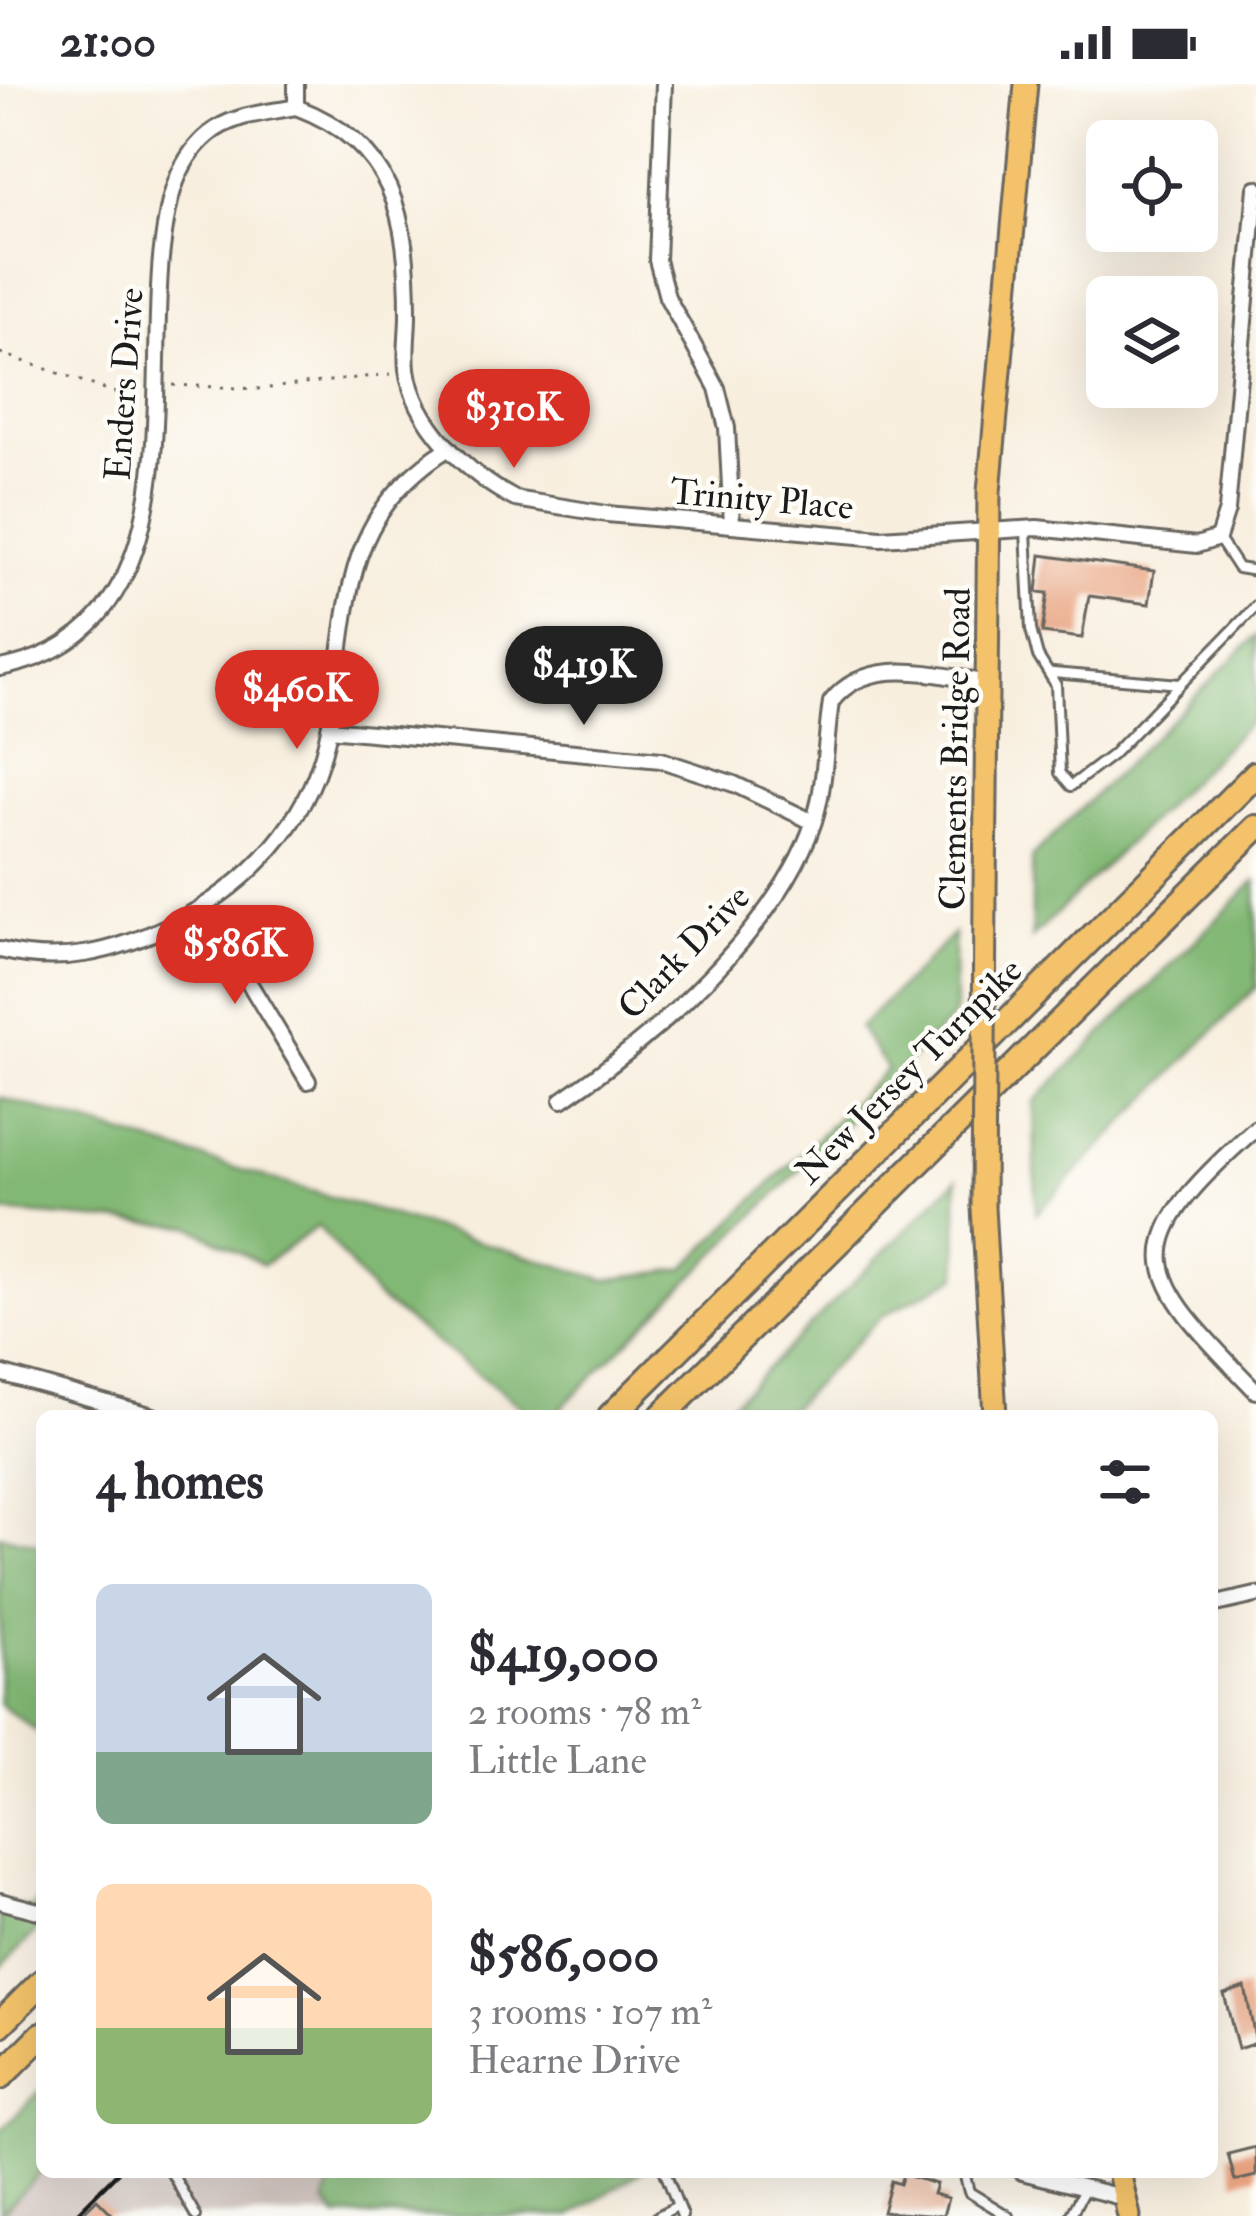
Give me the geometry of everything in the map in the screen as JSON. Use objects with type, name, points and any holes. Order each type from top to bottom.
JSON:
[{"type":"highway","name":"New Jersey Turnpike","points":[[617,1410],[1256,774]]},
{"type":"highway","name":"New Jersey Turnpike","points":[[668,1410],[1256,828]]},
{"type":"highway","points":[[0,2024],[36,1988]]},
{"type":"highway","points":[[0,2077],[36,2041]]},
{"type":"main road","name":"Clements Bridge Road","points":[[995,1410],[983,1207],[989,530],[1026,84]]},
{"type":"street","points":[[296,84],[296,107]]},
{"type":"street","points":[[664,84],[658,260],[668,297],[717,388],[727,428],[732,525]]},
{"type":"street","name":"Trinity Place","points":[[296,107],[356,139],[390,184],[400,215],[407,372],[426,417],[449,448],[486,484],[515,499],[881,538],[1026,528],[1197,545],[1218,538]]},
{"type":"street","name":"Enders Drive","points":[[0,668],[82,637],[125,583],[147,497],[166,212],[177,178],[211,132],[233,119],[296,107]]},
{"type":"street","points":[[1218,538],[1227,510],[1256,188]]},
{"type":"street","points":[[0,950],[28,957],[83,956],[134,943],[204,908],[250,874],[287,832],[318,770],[329,729],[344,598],[362,543],[400,485],[449,448]]},
{"type":"street","name":"Clark Drive","points":[[562,1100],[605,1070],[743,941],[782,890],[813,822],[831,702],[841,689],[862,676],[890,670],[991,683]]},
{"type":"street","points":[[329,729],[661,760],[734,784],[813,822]]},
{"type":"street","points":[[204,908],[308,1081]]},
{"type":"street","points":[[1256,1128],[1220,1160],[1170,1220],[1160,1258],[1166,1288],[1182,1315],[1256,1391]]},
{"type":"street","points":[[0,1373],[132,1410]]},
{"type":"street","points":[[1218,1604],[1256,1595]]},
{"type":"street","points":[[0,1901],[36,1911]]},
{"type":"street","points":[[1046,2178],[1085,2188],[1127,2207]]},
{"type":"lane","points":[[1026,528],[1031,630],[1038,656],[1052,673],[1060,773],[1070,786],[1112,755],[1256,606]]},
{"type":"lane","points":[[1218,538],[1238,568],[1256,571]]},
{"type":"lane","points":[[1052,673],[1181,684]]},
{"type":"lane","points":[[174,2178],[196,2216]]},
{"type":"lane","points":[[658,2216],[680,2211],[667,2178]]},
{"type":"lane","points":[[966,2178],[969,2192],[1009,2216]]},
{"type":"lane","points":[[1070,2216],[1085,2188]]},
{"type":"path","points":[[0,353],[152,405]]},
{"type":"path","points":[[153,384],[260,389],[407,372]]},
{"type":"shaded area","points":[[36,2177],[331,2178],[325,2202],[337,2216],[0,2216]]},
{"type":"green space","points":[[1256,636],[1256,716],[1032,938],[1032,857]]},
{"type":"green space","points":[[1256,880],[1256,987],[1036,1214],[1034,1102]]},
{"type":"green space","points":[[954,934],[955,1015],[559,1410],[525,1410],[376,1297],[318,1226],[263,1265],[190,1226],[0,1212],[0,1097],[606,1280],[684,1269],[887,1069],[859,1028]]},
{"type":"green space","points":[[957,1179],[958,1276],[882,1316],[789,1410],[725,1410]]},
{"type":"green space","points":[[0,1535],[36,1544],[36,1731],[0,1705]]},
{"type":"green space","points":[[0,1902],[30,1908],[36,1902],[36,1932],[0,1968]]},
{"type":"green space","points":[[36,2095],[36,2177],[0,2214],[0,2131]]},
{"type":"green space","points":[[331,2178],[631,2178],[570,2216],[337,2216],[325,2202]]},
{"type":"building","points":[[1041,555],[1154,571],[1149,604],[1089,596],[1082,638],[1042,633],[1048,593],[1037,592]]},
{"type":"building","points":[[1245,1987],[1256,2043],[1238,2049],[1224,1994]]},
{"type":"building","points":[[1256,2147],[1256,2176],[1235,2181],[1228,2154]]},
{"type":"building","points":[[902,2178],[916,2178],[936,2184],[933,2194],[948,2198],[943,2216],[883,2212],[891,2181],[900,2184]]},
{"type":"building","points":[[97,2199],[114,2216],[80,2216]]},
{"type":"railway","points":[[74,2216],[112,2178]]}]
